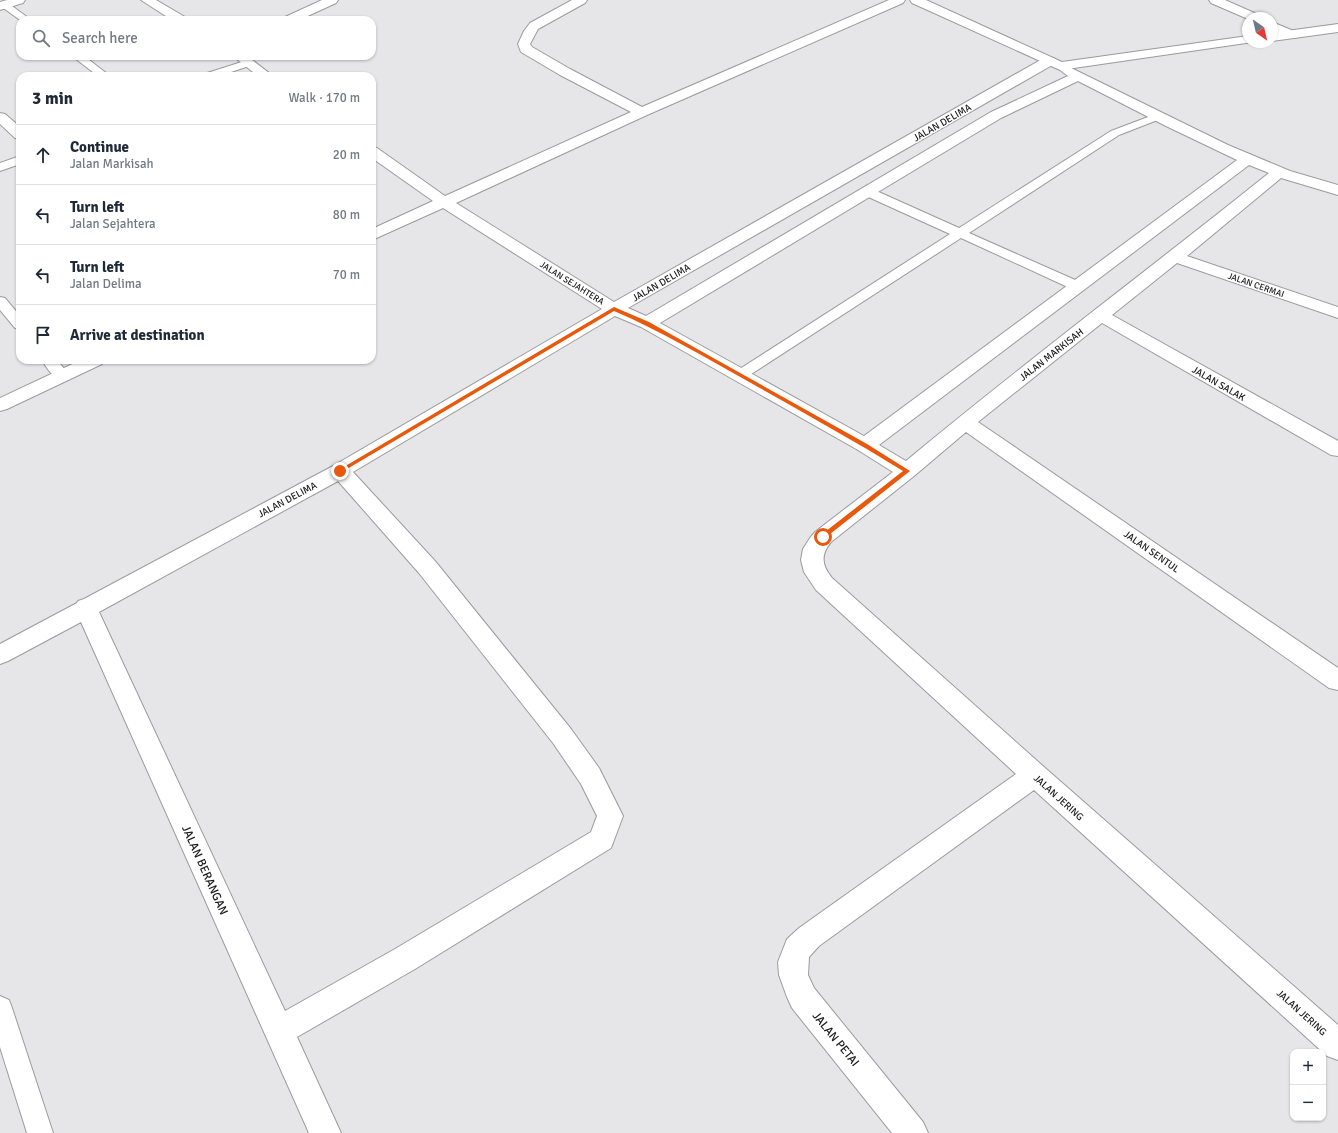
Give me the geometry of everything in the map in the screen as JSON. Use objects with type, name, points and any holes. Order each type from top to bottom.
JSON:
[{"type":"street","points":[[147,0],[173,16]]},
{"type":"street","points":[[298,16],[332,0]]},
{"type":"street","points":[[581,0],[534,26],[524,44],[526,49],[565,72],[642,112]]},
{"type":"street","points":[[376,232],[642,112],[899,0]]},
{"type":"street","points":[[916,0],[1079,76],[1156,117],[1247,159],[1279,172],[1338,190]]},
{"type":"street","points":[[1215,0],[1242,12]]},
{"type":"street","points":[[1278,36],[1338,28]]},
{"type":"street","points":[[1278,29],[1292,35]]},
{"type":"street","points":[[1054,64],[1242,41]]},
{"type":"street","points":[[244,60],[260,72]]},
{"type":"street","name":"JALAN DELIMA","points":[[0,655],[340,471],[614,309],[1054,64]]},
{"type":"street","points":[[647,323],[1016,104],[1079,76]]},
{"type":"street","points":[[0,117],[16,131]]},
{"type":"street","name":"JALAN SEJAHTERA","points":[[376,154],[444,202],[614,309],[647,323],[865,445],[907,471]]},
{"type":"street","points":[[865,445],[1247,159]]},
{"type":"street","name":"JALAN MARKISAH","points":[[823,537],[907,471],[965,422],[1175,257],[1279,172]]},
{"type":"street","name":"JALAN CERMAI","points":[[1175,257],[1338,313]]},
{"type":"street","name":"JALAN SALAK","points":[[1100,315],[1338,450]]},
{"type":"street","points":[[0,405],[88,364]]},
{"type":"street","name":"JALAN SENTUL","points":[[965,422],[1338,681]]},
{"type":"street","points":[[278,1031],[405,959],[596,844],[601,840],[610,816],[590,776],[562,736],[427,567],[340,471]]},
{"type":"street","name":"JALAN JERING","points":[[823,537],[816,545],[812,554],[812,565],[816,575],[824,584],[1035,776],[1338,1044]]},
{"type":"street","name":"JALAN BERANGAN","points":[[86,608],[325,1133]]},
{"type":"street","name":"JALAN PETAI","points":[[912,1133],[803,998],[794,982],[792,965],[798,949],[809,938],[1035,776]]},
{"type":"lane","points":[[11,2],[23,16]]},
{"type":"lane","points":[[83,60],[99,72]]},
{"type":"lane","points":[[217,72],[244,60]]},
{"type":"lane","points":[[740,375],[1115,133],[1156,117]]},
{"type":"lane","points":[[0,167],[16,161]]},
{"type":"lane","points":[[868,192],[1077,286]]},
{"type":"lane","points":[[0,301],[16,320]]},
{"type":"lane","points":[[52,364],[62,376]]},
{"type":"lane","points":[[0,1008],[40,1133]]},
{"type":"route","points":[[340,471],[614,309],[647,323],[865,445],[907,471],[823,537]]}]
